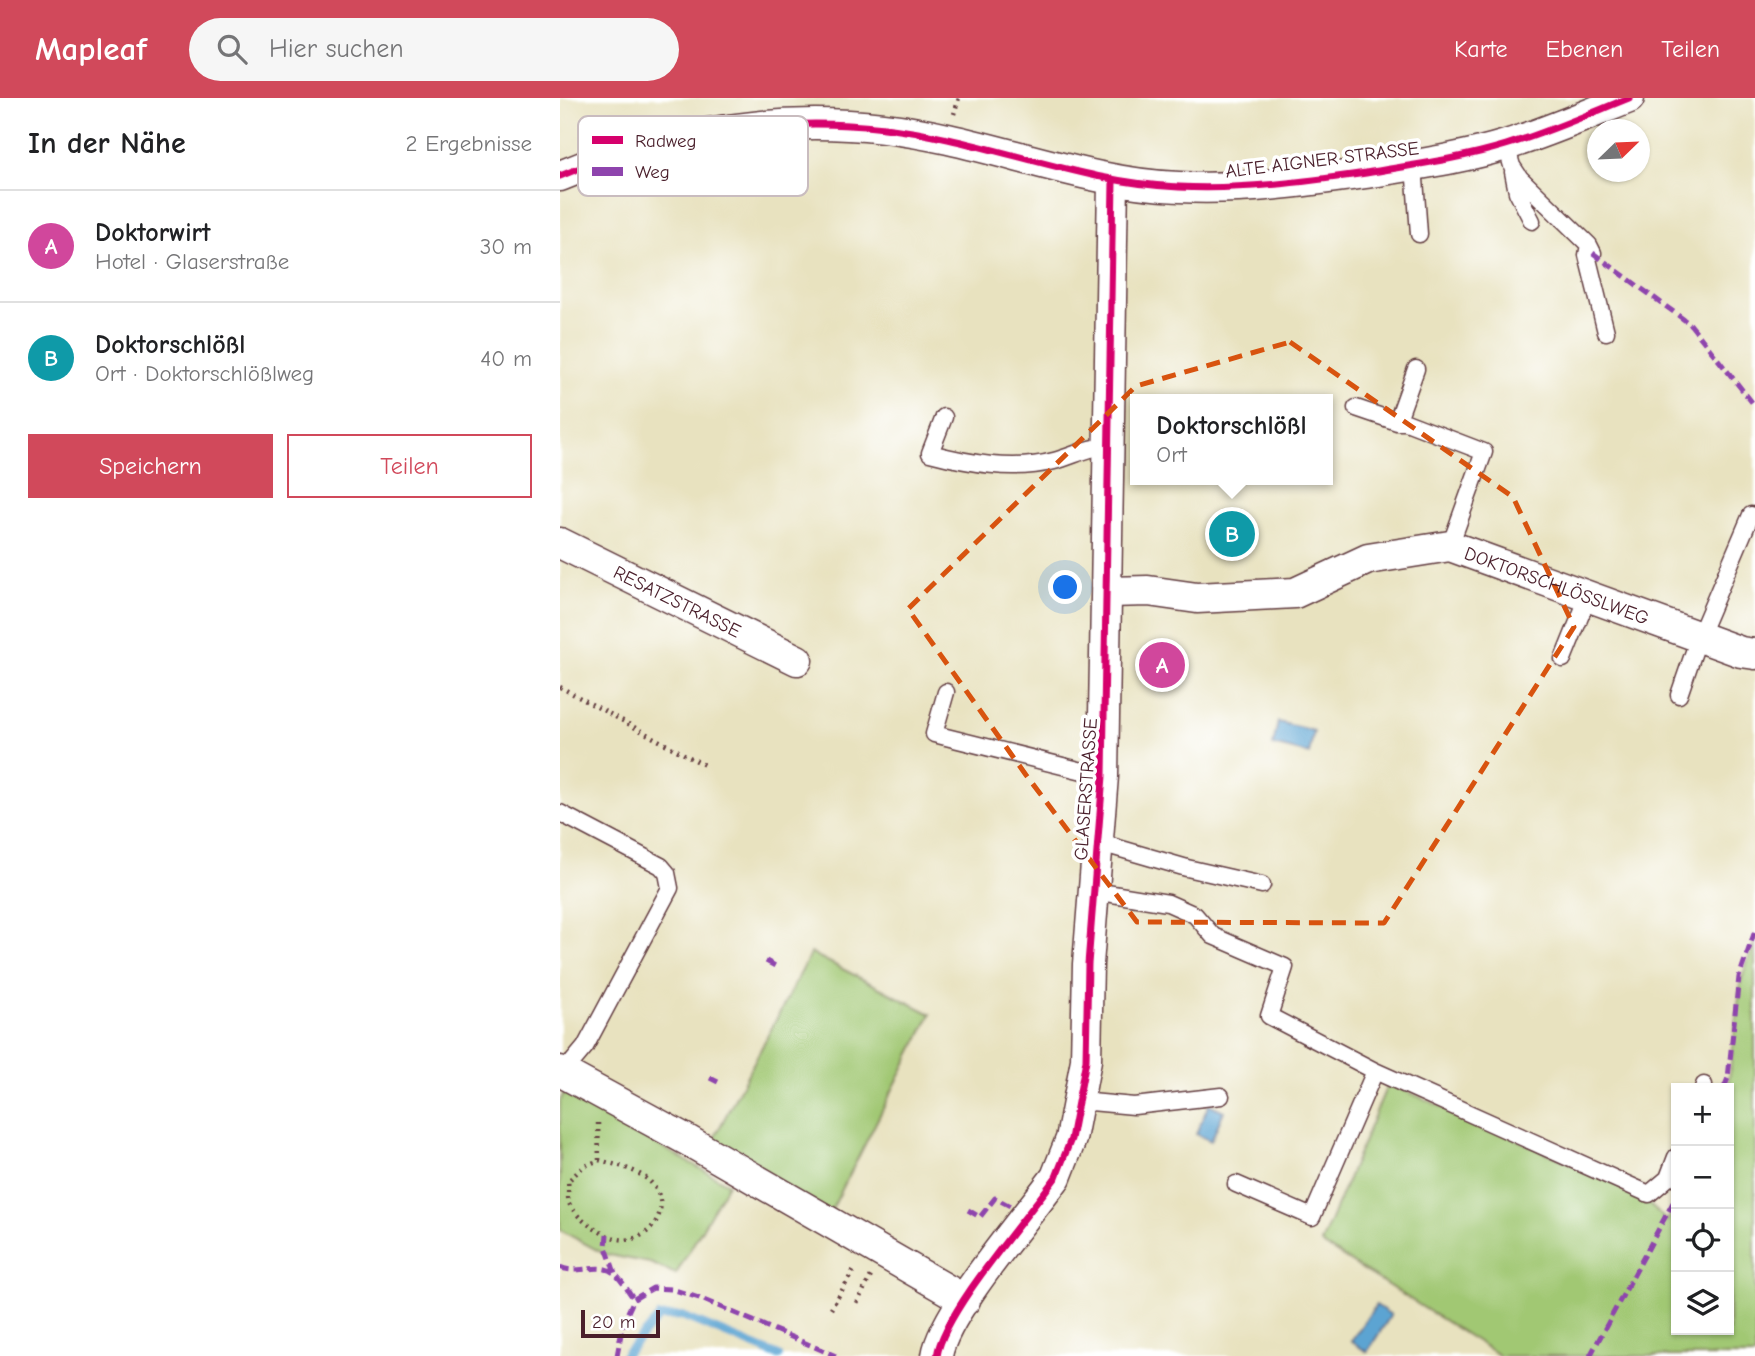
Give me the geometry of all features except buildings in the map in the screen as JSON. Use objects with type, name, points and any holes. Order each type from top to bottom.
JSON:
[{"type":"street","name":"ALTE AIGNER STRASSE","points":[[808,124],[841,123],[889,127],[948,139],[1113,181],[1180,188],[1254,186],[1509,155],[1629,98]]},
{"type":"street","name":"ALTE AIGNER STRASSE","points":[[560,176],[578,169]]},
{"type":"street","name":"GLASERSTRASSE","points":[[937,1356],[944,1331],[1056,1177],[1065,1158],[1080,1101],[1086,1060],[1088,964],[1103,776],[1109,592],[1113,181]]},
{"type":"street","name":"RESATZSTRASSE","points":[[560,543],[797,660]]},
{"type":"street","name":"DOKTORSCHLÖSSLWEG","points":[[1109,592],[1148,591],[1197,598],[1295,593],[1368,559],[1450,546],[1699,637],[1755,654]]},
{"type":"street","points":[[561,1074],[687,1140],[965,1300]]},
{"type":"lane","points":[[1509,155],[1517,192],[1532,221]]},
{"type":"lane","points":[[1509,155],[1520,178],[1591,249],[1587,255],[1606,332]]},
{"type":"lane","points":[[1414,165],[1419,234]]},
{"type":"lane","points":[[1397,422],[1416,369]]},
{"type":"lane","points":[[1356,408],[1397,422],[1406,422],[1484,452],[1450,546]]},
{"type":"lane","points":[[944,417],[930,453],[960,461],[1037,465],[1094,446],[1111,446]]},
{"type":"lane","points":[[1679,695],[1699,637],[1751,515]]},
{"type":"lane","points":[[1563,659],[1588,597]]},
{"type":"lane","points":[[946,692],[934,734],[1103,776]]},
{"type":"lane","points":[[560,813],[661,866],[667,873],[670,888],[585,1047],[561,1074]]},
{"type":"lane","points":[[1097,842],[1188,868],[1262,885]]},
{"type":"lane","points":[[1094,891],[1168,903],[1195,915],[1213,936],[1285,967],[1269,1016],[1375,1071],[1649,1194],[1668,1178],[1671,1170]]},
{"type":"lane","points":[[1236,1184],[1312,1217],[1375,1071]]},
{"type":"lane","points":[[1080,1101],[1134,1106],[1221,1097]]},
{"type":"path","points":[[953,118],[959,98]]},
{"type":"path","points":[[560,687],[706,766]]},
{"type":"path","points":[[598,1118],[599,1160]]},
{"type":"path","points":[[599,1160],[637,1173],[653,1185],[661,1206],[657,1223],[630,1240],[613,1237],[587,1225],[569,1202],[568,1181],[583,1167],[599,1160]]},
{"type":"path","points":[[831,1308],[857,1264]]},
{"type":"path","points":[[857,1303],[873,1272]]},
{"type":"highlighted area","points":[[1290,342],[1513,497],[1574,627],[1384,923],[1137,922],[1026,775],[908,609],[1136,386]]},
{"type":"green space","points":[[1755,940],[1755,1356],[1500,1356],[1321,1243],[1388,1083],[1636,1192],[1667,1221],[1671,1214],[1671,1335],[1734,1335],[1734,1083],[1729,1083],[1741,981]]},
{"type":"green space","points":[[811,953],[931,1014],[828,1217],[709,1148]]},
{"type":"green space","points":[[564,1093],[728,1184],[676,1274],[650,1263],[604,1254],[560,1230],[560,1101]]},
{"type":"water","points":[[1278,722],[1314,731],[1309,754],[1273,745]]},
{"type":"water","points":[[1209,1104],[1224,1111],[1211,1141],[1196,1134]]},
{"type":"water","points":[[1376,1305],[1391,1315],[1367,1352],[1351,1341]]},
{"type":"waterway","points":[[624,1356],[659,1317],[682,1316],[779,1356]]},
{"type":"marked path","points":[[1593,253],[1690,324],[1755,406]]},
{"type":"marked path","points":[[1726,1083],[1739,977],[1755,931]]},
{"type":"marked path","points":[[766,961],[779,968]]},
{"type":"marked path","points":[[710,1078],[718,1082]]},
{"type":"marked path","points":[[968,1210],[980,1217],[995,1198],[1014,1208]]},
{"type":"marked path","points":[[1590,1356],[1671,1206]]},
{"type":"marked path","points":[[607,1234],[606,1247],[615,1273]]},
{"type":"marked path","points":[[560,1267],[610,1271],[619,1278],[634,1299]]},
{"type":"marked path","points":[[617,1356],[623,1323],[634,1299],[653,1288],[672,1289],[699,1298],[836,1356]]},
{"type":"cycle path","points":[[808,124],[899,130],[948,139],[1120,181],[1202,188],[1296,182],[1366,173],[1471,154],[1506,145],[1629,98]]},
{"type":"cycle path","points":[[560,176],[578,169]]},
{"type":"cycle path","points":[[937,1356],[954,1316],[970,1291],[1056,1177],[1071,1139],[1086,1060],[1088,964],[1103,776],[1113,181]]},
{"type":"place","name":"Doktorschlößl","points":[[1232,534]]},
{"type":"place","name":"Doktorwirt","points":[[1162,665]]}]
